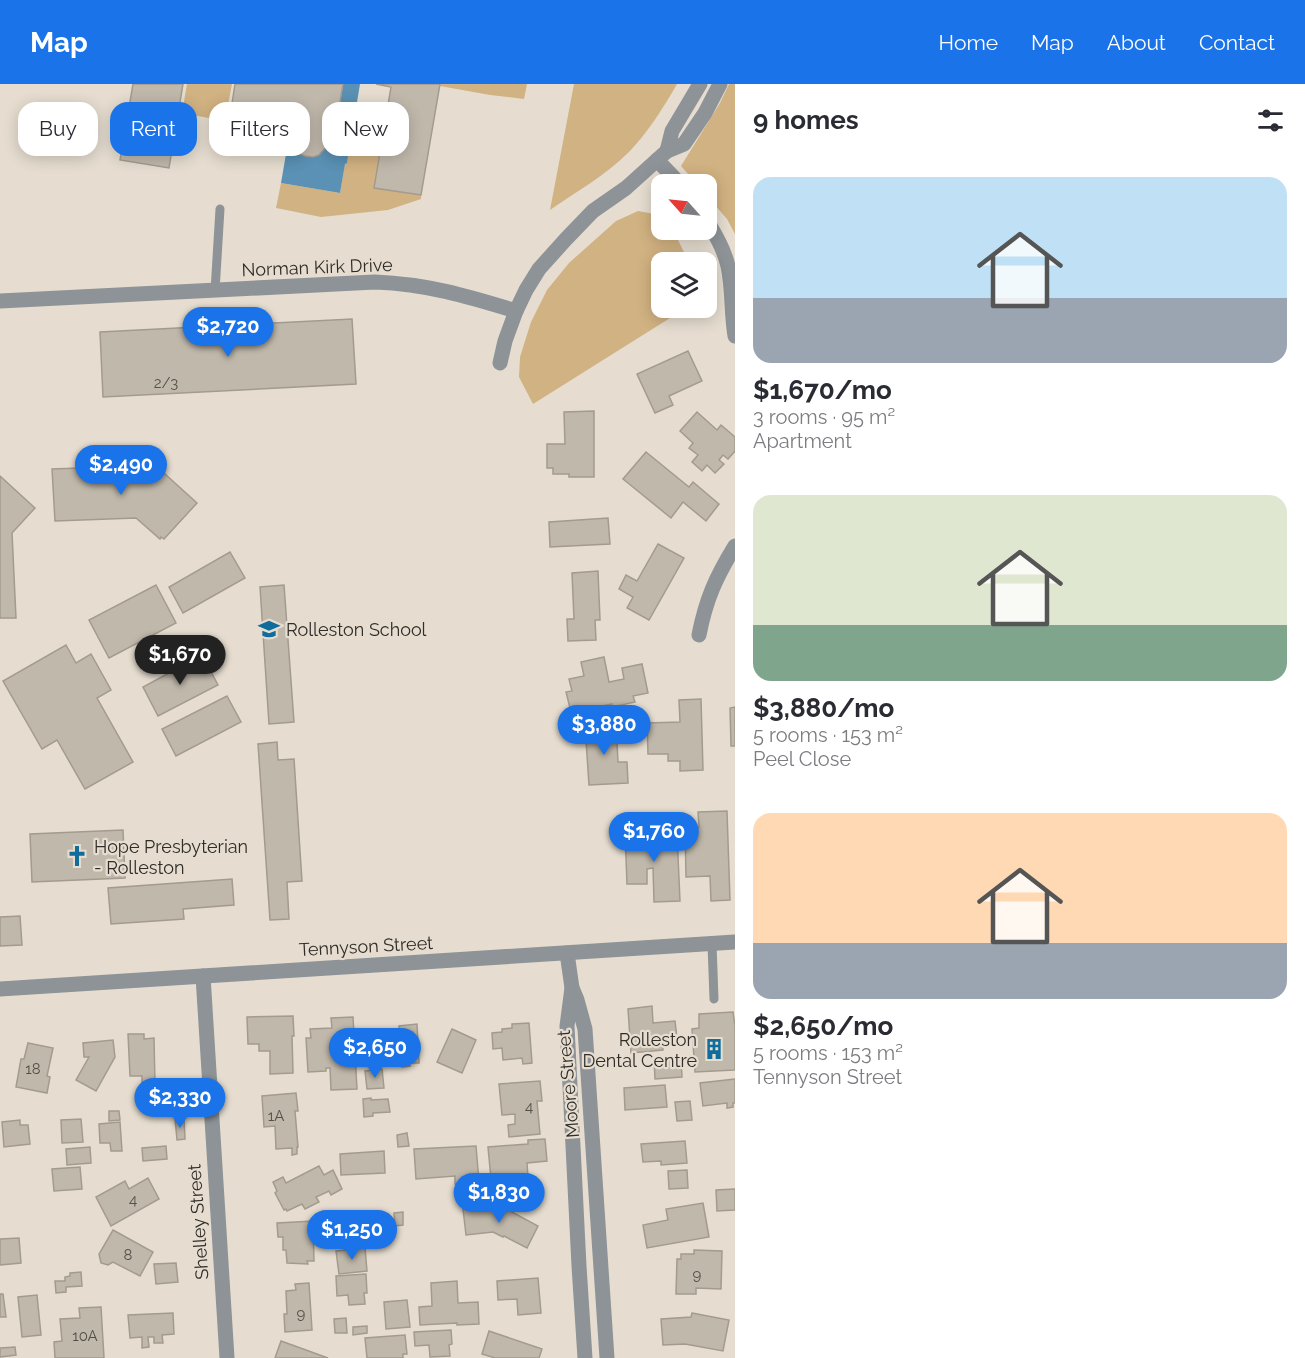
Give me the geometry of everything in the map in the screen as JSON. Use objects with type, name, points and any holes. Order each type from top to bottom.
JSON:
[{"type":"street","points":[[662,155],[672,131],[700,84]]},
{"type":"street","points":[[500,363],[516,311],[540,269],[593,211],[626,188],[662,155],[684,144],[705,113],[720,84]]},
{"type":"street","points":[[662,155],[674,174]]},
{"type":"street","points":[[717,238],[728,265],[735,336]]},
{"type":"street","name":"Norman Kirk Drive","points":[[0,301],[354,282],[398,283],[441,290],[516,311]]},
{"type":"street","points":[[699,635],[704,609],[711,590],[735,546]]},
{"type":"street","name":"Tennyson Street","points":[[0,988],[735,942]]},
{"type":"street","name":"Moore Street","points":[[567,953],[572,988],[585,1029],[607,1358]]},
{"type":"street","name":"Shelley Street","points":[[202,975],[227,1358]]},
{"type":"street","name":"Moore Street","points":[[572,988],[567,1026],[585,1358]]},
{"type":"lane","points":[[215,291],[220,209]]},
{"type":"lane","points":[[712,944],[714,999]]},
{"type":"shaded area","points":[[187,84],[232,84],[229,102],[209,102],[209,118],[197,116],[197,102],[184,102]]},
{"type":"shaded area","points":[[440,84],[527,84],[524,99],[490,95],[440,86]]},
{"type":"shaded area","points":[[574,84],[677,84],[643,136],[629,152],[601,176],[550,210]]},
{"type":"shaded area","points":[[729,84],[735,84],[735,234],[727,219],[717,208],[717,174],[688,174],[681,166],[720,103]]},
{"type":"shaded area","points":[[348,156],[380,156],[374,188],[421,195],[421,199],[388,210],[321,217],[276,208],[281,183],[340,193],[345,163],[347,163]]},
{"type":"shaded area","points":[[638,211],[651,213],[651,240],[678,240],[684,252],[651,252],[651,318],[670,318],[533,404],[519,377],[520,357],[531,322],[547,290],[569,263],[616,221]]},
{"type":"water","points":[[343,84],[360,84],[357,102],[340,102]]},
{"type":"water","points":[[322,152],[322,156],[348,156],[340,193],[281,183],[286,156],[319,155]]},
{"type":"building","points":[[133,84],[183,84],[180,102],[130,102]]},
{"type":"building","points":[[235,84],[343,84],[340,102],[322,102],[322,152],[313,157],[305,156],[310,156],[310,102],[232,102]]},
{"type":"building","points":[[376,84],[440,84],[421,195],[374,188],[379,156],[409,156],[409,102],[388,102],[391,87]]},
{"type":"building","points":[[121,156],[171,156],[169,168],[120,160]]},
{"type":"building","points":[[352,319],[356,384],[103,397],[100,332]]},
{"type":"building","points":[[688,351],[702,381],[669,396],[673,405],[655,413],[637,374]]},
{"type":"building","points":[[594,411],[594,477],[569,477],[569,474],[553,474],[553,468],[547,468],[547,444],[565,444],[564,412]]},
{"type":"building","points":[[697,412],[717,430],[721,425],[735,437],[735,451],[728,459],[723,455],[719,460],[724,464],[715,473],[707,465],[702,471],[692,462],[698,455],[689,448],[693,443],[680,431]]},
{"type":"building","points":[[646,452],[689,487],[693,482],[719,504],[706,521],[683,502],[671,518],[623,479]]},
{"type":"building","points":[[130,459],[130,466],[155,465],[197,503],[164,539],[161,537],[160,539],[136,518],[55,521],[52,469],[108,467],[108,460]]},
{"type":"building","points":[[0,476],[35,508],[12,533],[16,618],[0,618]]},
{"type":"building","points":[[608,518],[610,544],[550,547],[549,522]]},
{"type":"building","points":[[658,544],[684,558],[649,620],[627,608],[633,597],[619,589],[626,575],[637,581]]},
{"type":"building","points":[[230,552],[245,578],[183,613],[169,587]]},
{"type":"building","points":[[598,571],[600,620],[595,620],[596,640],[568,641],[567,619],[574,619],[572,573]]},
{"type":"building","points":[[156,585],[176,623],[109,658],[89,620]]},
{"type":"building","points":[[284,585],[294,722],[269,724],[260,587]]},
{"type":"building","points":[[66,645],[76,663],[91,654],[111,690],[97,698],[133,762],[85,789],[57,740],[42,749],[3,681]]},
{"type":"building","points":[[202,655],[218,685],[158,716],[143,687]]},
{"type":"building","points":[[604,657],[609,682],[624,679],[622,668],[642,664],[648,693],[633,696],[635,702],[571,712],[566,692],[572,691],[569,679],[584,676],[581,662]]},
{"type":"building","points":[[227,696],[241,722],[176,756],[162,729]]},
{"type":"building","points":[[701,699],[703,770],[680,771],[680,761],[668,761],[668,754],[648,754],[647,723],[680,722],[679,700]]},
{"type":"building","points":[[735,707],[735,746],[731,746],[730,708]]},
{"type":"building","points":[[616,723],[618,762],[627,762],[628,783],[589,785],[585,725]]},
{"type":"building","points":[[277,742],[278,760],[294,759],[302,881],[287,882],[289,919],[270,920],[258,744]]},
{"type":"building","points":[[727,811],[730,900],[711,901],[710,876],[686,877],[685,828],[699,827],[698,812]]},
{"type":"building","name":"Hope Presbyterian - Rolleston","points":[[123,830],[125,878],[32,882],[30,834]]},
{"type":"building","points":[[648,830],[648,835],[677,834],[680,901],[654,902],[653,868],[647,869],[647,884],[627,884],[625,831]]},
{"type":"building","points":[[232,879],[234,905],[183,909],[184,919],[111,924],[108,888]]},
{"type":"building","points":[[20,916],[22,945],[0,946],[0,917]]},
{"type":"building","points":[[652,1006],[653,1023],[675,1021],[677,1038],[662,1039],[663,1050],[631,1053],[628,1009]]},
{"type":"building","name":"Rolleston Dental Centre","points":[[733,1012],[735,1070],[695,1072],[692,1029],[699,1028],[699,1014]]},
{"type":"building","points":[[293,1016],[293,1073],[270,1074],[270,1051],[259,1051],[259,1044],[248,1044],[247,1017]]},
{"type":"building","points":[[353,1017],[357,1089],[331,1090],[330,1068],[326,1068],[326,1071],[308,1072],[306,1038],[311,1038],[310,1029],[332,1028],[331,1018]]},
{"type":"building","points":[[529,1023],[532,1063],[523,1064],[522,1058],[503,1060],[502,1048],[493,1049],[492,1033],[512,1028],[512,1024]]},
{"type":"building","points":[[417,1024],[419,1063],[409,1063],[410,1066],[402,1067],[402,1064],[384,1065],[382,1037],[388,1037],[387,1029],[399,1029],[399,1026]]},
{"type":"building","points":[[452,1029],[476,1040],[462,1073],[437,1062]]},
{"type":"building","points":[[128,1034],[144,1034],[144,1039],[154,1038],[155,1085],[142,1085],[142,1076],[130,1076]]},
{"type":"building","points":[[113,1040],[115,1057],[96,1091],[76,1080],[89,1057],[84,1057],[83,1043]]},
{"type":"building","points":[[28,1043],[53,1048],[47,1076],[50,1077],[47,1093],[16,1087],[21,1059],[24,1059]]},
{"type":"building","points":[[681,1058],[682,1077],[655,1079],[654,1059]]},
{"type":"building","points":[[382,1069],[384,1088],[367,1089],[365,1071]]},
{"type":"building","points":[[735,1079],[733,1107],[727,1108],[727,1103],[703,1106],[700,1083]]},
{"type":"building","points":[[540,1081],[542,1101],[537,1101],[540,1134],[509,1137],[508,1125],[515,1124],[515,1114],[502,1115],[499,1084]]},
{"type":"building","points":[[665,1085],[667,1107],[625,1110],[624,1088]]},
{"type":"building","points":[[144,1092],[155,1092],[155,1109],[144,1109]]},
{"type":"building","points":[[296,1093],[298,1147],[297,1154],[292,1155],[292,1148],[276,1149],[275,1126],[264,1127],[262,1096]]},
{"type":"building","points":[[371,1098],[371,1100],[388,1099],[390,1112],[373,1113],[373,1116],[364,1117],[363,1099]]},
{"type":"building","points":[[690,1101],[692,1120],[677,1121],[675,1102]]},
{"type":"building","points":[[109,1111],[119,1111],[120,1120],[109,1121]]},
{"type":"building","points":[[175,1118],[184,1118],[185,1139],[177,1140]]},
{"type":"building","points":[[81,1119],[83,1142],[62,1143],[61,1120]]},
{"type":"building","points":[[20,1120],[20,1125],[28,1125],[30,1144],[4,1147],[2,1122]]},
{"type":"building","points":[[120,1122],[122,1151],[111,1151],[110,1143],[100,1143],[99,1124]]},
{"type":"building","points":[[407,1133],[409,1146],[398,1147],[397,1135]]},
{"type":"building","points":[[545,1139],[547,1161],[527,1163],[528,1178],[491,1179],[488,1147],[528,1144],[528,1140]]},
{"type":"building","points":[[685,1141],[687,1163],[661,1165],[661,1161],[643,1162],[641,1144]]},
{"type":"building","points":[[166,1146],[167,1159],[143,1161],[142,1148]]},
{"type":"building","points":[[476,1146],[479,1182],[455,1184],[455,1176],[416,1179],[414,1149]]},
{"type":"building","points":[[90,1147],[91,1163],[67,1165],[66,1149]]},
{"type":"building","points":[[384,1151],[385,1173],[341,1175],[340,1154]]},
{"type":"building","points":[[319,1166],[324,1175],[333,1170],[342,1189],[331,1195],[329,1191],[316,1197],[319,1202],[305,1209],[302,1204],[287,1211],[284,1210],[275,1193],[277,1191],[273,1182],[283,1177],[286,1183]]},
{"type":"building","points":[[80,1167],[82,1189],[54,1191],[52,1169]]},
{"type":"building","points":[[687,1170],[688,1188],[669,1189],[668,1171]]},
{"type":"building","points":[[148,1178],[159,1199],[111,1226],[96,1197],[125,1181],[129,1189]]},
{"type":"building","points":[[735,1189],[735,1210],[717,1211],[716,1190]]},
{"type":"building","points":[[703,1203],[709,1237],[647,1248],[643,1225],[668,1220],[666,1209]]},
{"type":"building","points":[[499,1205],[538,1226],[527,1248],[493,1232],[466,1235],[463,1209]]},
{"type":"building","points":[[403,1212],[403,1225],[395,1226],[394,1213]]},
{"type":"building","points":[[328,1214],[329,1227],[317,1228],[316,1215]]},
{"type":"building","points":[[313,1221],[314,1261],[307,1261],[308,1264],[287,1263],[286,1250],[283,1250],[283,1237],[278,1237],[277,1223]]},
{"type":"building","points":[[113,1230],[153,1252],[140,1276],[113,1262],[108,1265],[101,1263],[99,1254]]},
{"type":"building","points":[[19,1238],[21,1263],[0,1265],[0,1239]]},
{"type":"building","points":[[365,1248],[367,1271],[339,1274],[336,1251]]},
{"type":"building","points":[[694,1250],[722,1251],[721,1289],[696,1288],[696,1294],[676,1294],[677,1259],[681,1259],[681,1254],[694,1254]]},
{"type":"building","points":[[176,1263],[178,1282],[156,1284],[154,1264]]},
{"type":"building","points":[[81,1272],[82,1286],[66,1287],[66,1292],[56,1293],[55,1281],[65,1281],[65,1277],[70,1276],[70,1273]]},
{"type":"building","points":[[366,1274],[365,1304],[349,1305],[348,1295],[337,1296],[336,1276]]},
{"type":"building","points":[[538,1278],[541,1313],[518,1315],[517,1299],[498,1300],[497,1281]]},
{"type":"building","points":[[457,1281],[458,1303],[478,1302],[479,1324],[420,1325],[419,1307],[432,1306],[431,1283]]},
{"type":"building","points":[[309,1283],[312,1330],[285,1332],[286,1291],[296,1290],[295,1284]]},
{"type":"building","points":[[0,1294],[3,1294],[6,1317],[0,1317]]},
{"type":"building","points":[[37,1295],[41,1335],[22,1337],[18,1297]]},
{"type":"building","points":[[407,1300],[410,1327],[386,1329],[384,1302]]},
{"type":"building","points":[[101,1307],[104,1358],[55,1358],[54,1342],[62,1341],[60,1319],[80,1318],[79,1308]]},
{"type":"building","points":[[173,1313],[174,1334],[162,1335],[163,1343],[154,1343],[154,1337],[148,1337],[149,1347],[142,1348],[142,1337],[130,1338],[128,1315]]},
{"type":"building","points":[[692,1313],[729,1320],[723,1351],[685,1344],[663,1345],[661,1319],[691,1317]]},
{"type":"building","points":[[346,1318],[347,1333],[335,1333],[334,1319]]},
{"type":"building","points":[[367,1326],[367,1333],[353,1335],[353,1327]]},
{"type":"building","points":[[451,1330],[450,1356],[430,1357],[429,1345],[415,1346],[414,1332]]},
{"type":"building","points":[[489,1331],[542,1349],[539,1358],[495,1358],[482,1354]]},
{"type":"building","points":[[405,1335],[407,1354],[403,1354],[403,1358],[367,1358],[365,1338]]},
{"type":"building","points":[[281,1341],[328,1358],[275,1358]]},
{"type":"building","points":[[15,1347],[16,1355],[0,1357],[0,1348]]},
{"type":"place","name":"Rolleston School","points":[[269,629]]},
{"type":"place","name":"Hope Presbyterian - Rolleston","points":[[77,856]]},
{"type":"place","name":"Rolleston Dental Centre","points":[[714,1049]]}]
